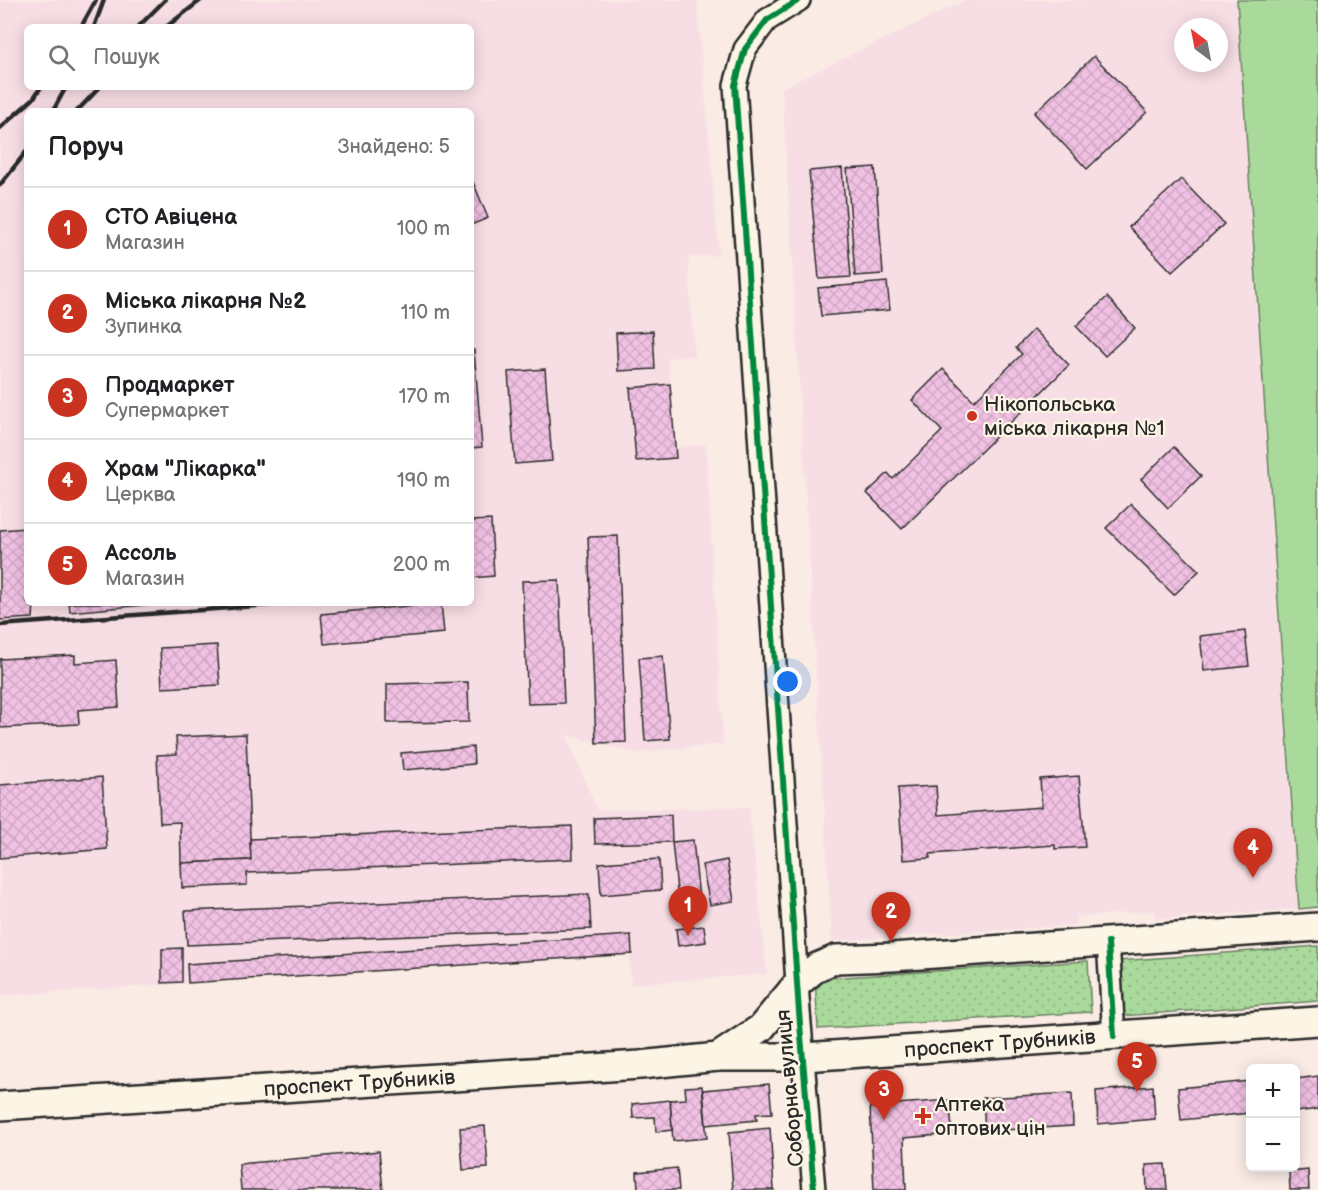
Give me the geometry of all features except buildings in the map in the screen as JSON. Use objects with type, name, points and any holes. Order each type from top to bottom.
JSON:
[{"type":"main road","name":"проспект Трубників","points":[[718,1057],[761,1028],[798,983],[816,967],[836,959],[1318,927]]},
{"type":"main road","name":"проспект Трубників","points":[[0,1106],[640,1065],[718,1057],[804,1057],[1318,1022]]},
{"type":"street","name":"Соборна вулиця","points":[[799,0],[767,20],[745,49],[735,85],[814,1190]]},
{"type":"street","points":[[1108,942],[1114,1036]]},
{"type":"shaded area","points":[[0,0],[697,0],[719,255],[688,257],[694,356],[668,358],[676,447],[706,445],[723,744],[633,753],[566,735],[597,810],[749,807],[767,974],[631,984],[629,953],[0,996]]},
{"type":"shaded area","points":[[966,0],[1237,0],[1299,909],[1155,919],[1154,911],[1076,917],[1076,925],[832,941],[782,88]]},
{"type":"green space","points":[[1237,0],[1318,0],[1318,907],[1299,909]]},
{"type":"green space","points":[[1318,946],[1318,1001],[1122,1016],[1118,961]]},
{"type":"green space","points":[[1088,961],[1091,1012],[818,1029],[815,979]]},
{"type":"railway","points":[[83,24],[96,0]]},
{"type":"railway","points":[[95,24],[104,0]]},
{"type":"railway","points":[[141,24],[165,0]]},
{"type":"railway","points":[[170,24],[201,0]]},
{"type":"railway","points":[[0,128],[33,99],[39,90]]},
{"type":"railway","points":[[55,108],[64,90]]},
{"type":"railway","points":[[80,108],[97,90]]},
{"type":"railway","points":[[0,185],[24,155]]},
{"type":"railway","points":[[0,625],[256,606]]},
{"type":"cycle path","points":[[799,0],[767,20],[745,49],[735,85],[799,1012],[814,1190]]},
{"type":"cycle path","points":[[1108,942],[1114,1036]]},
{"type":"place","name":"Нікопольська міська лікарня №1","points":[[972,416]]},
{"type":"place","name":"Храм \"Лікарка\"","points":[[1253,878]]},
{"type":"place","name":"СТО Авіцена","points":[[688,936]]},
{"type":"place","name":"Міська лікарня №2","points":[[891,942]]},
{"type":"place","name":"Ассоль","points":[[1137,1092]]},
{"type":"place","name":"Аптека оптових цін","points":[[923,1116]]},
{"type":"place","name":"Продмаркет","points":[[884,1120]]}]
